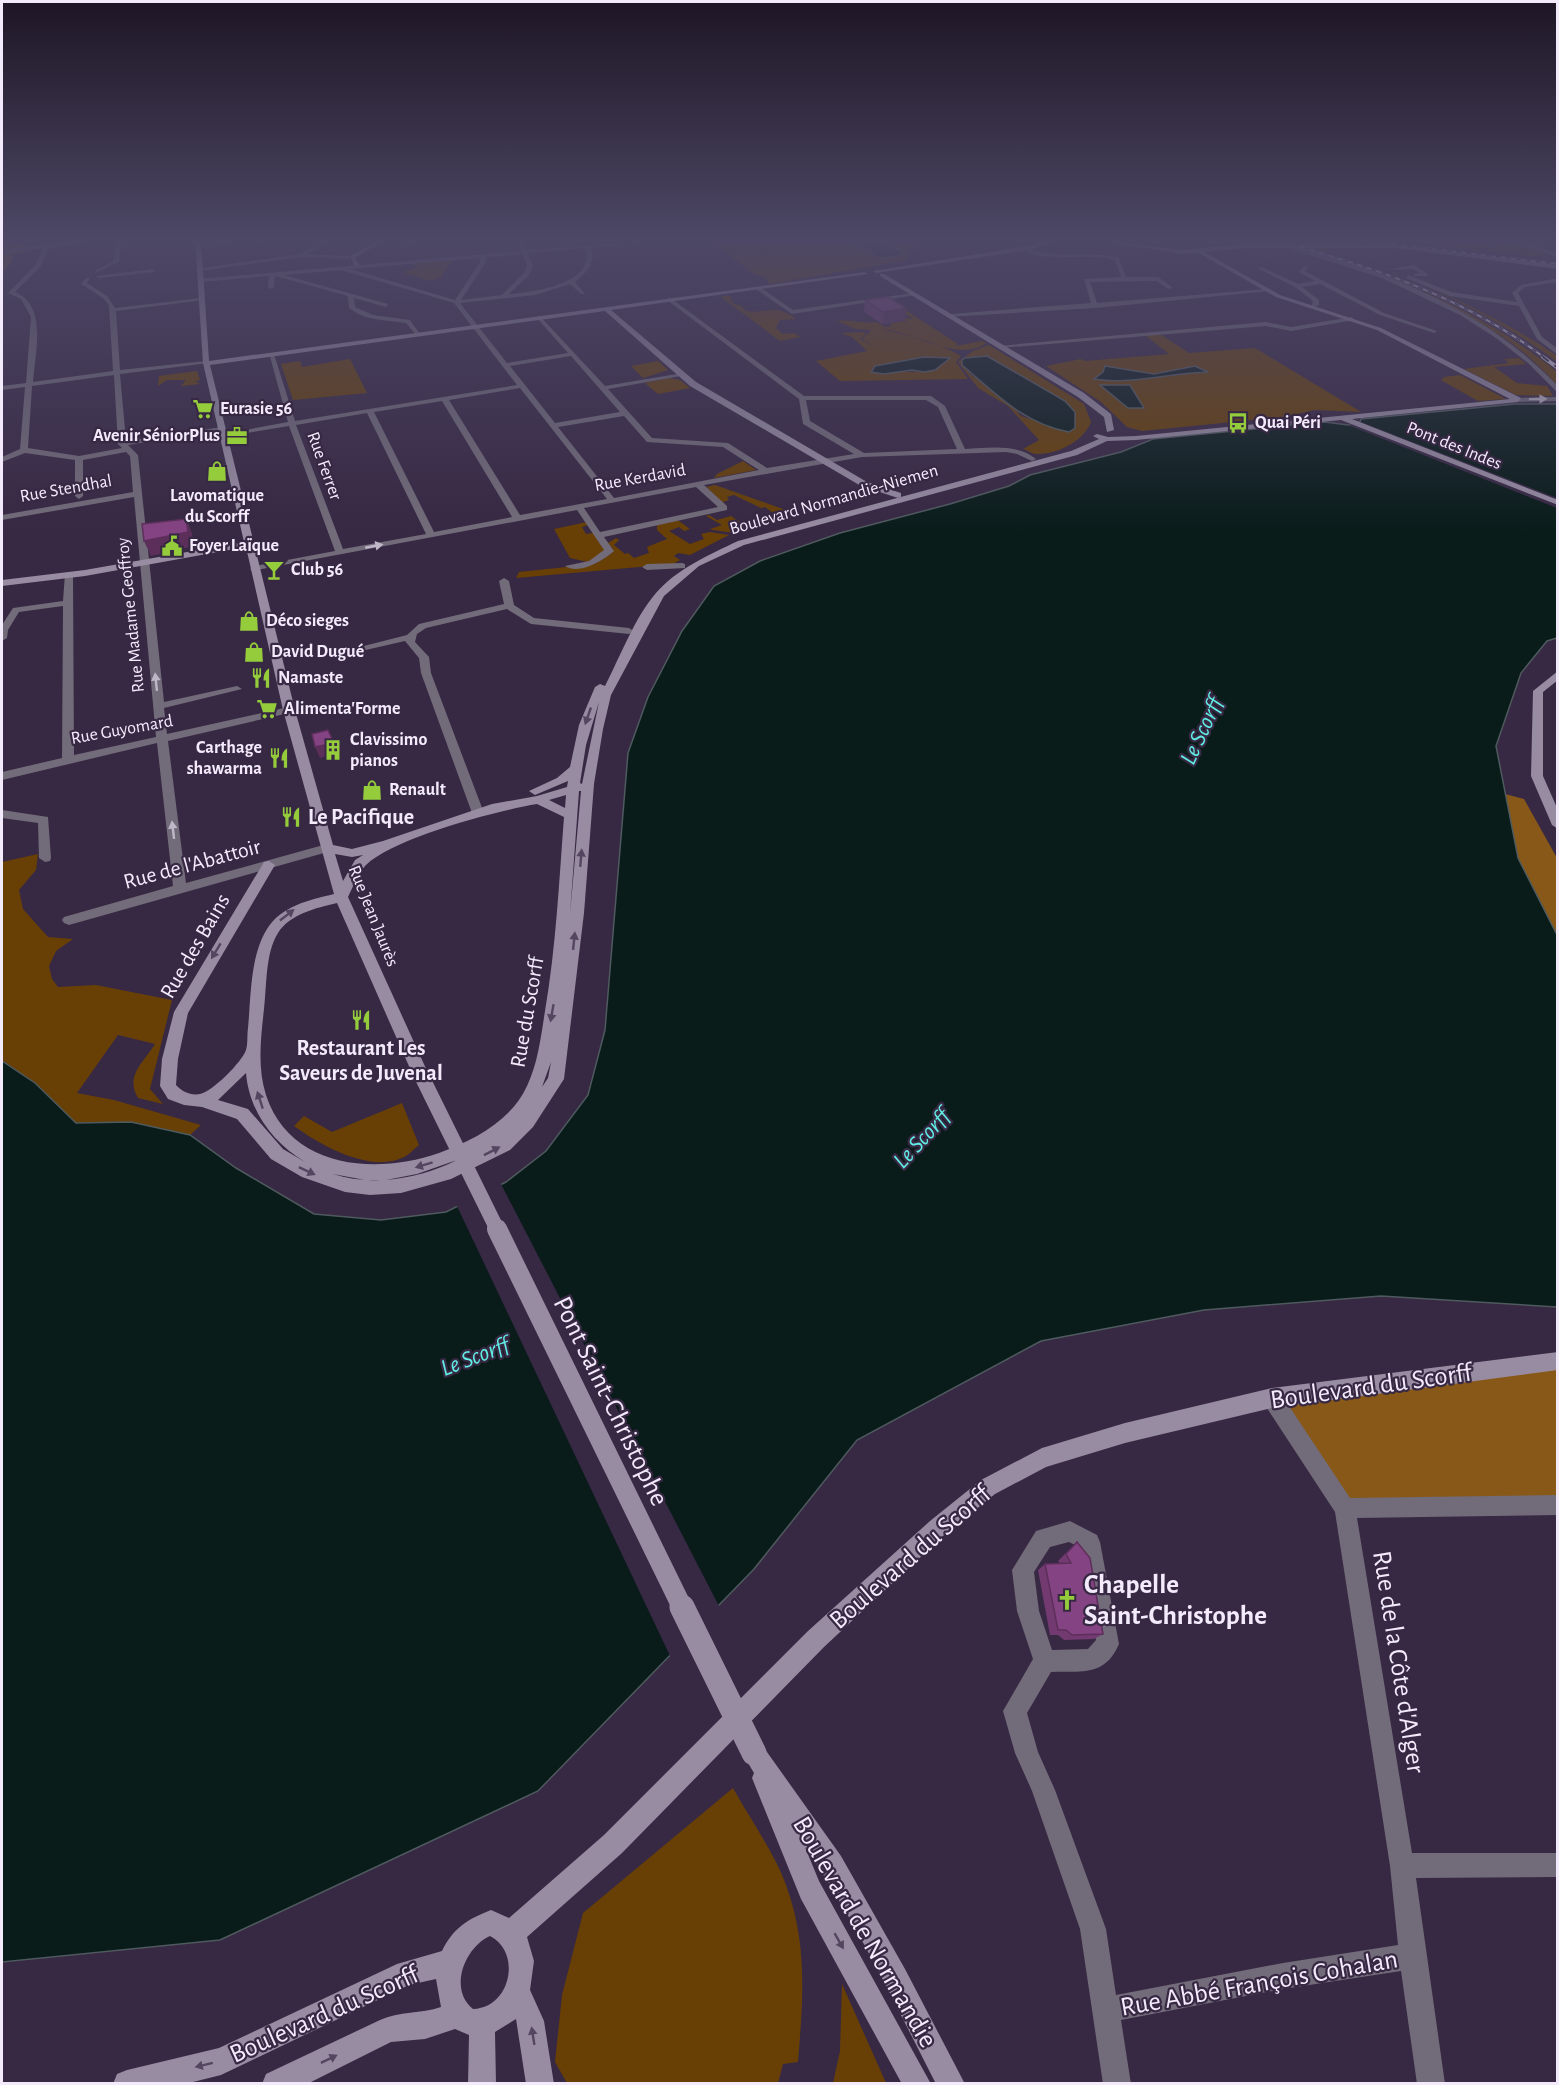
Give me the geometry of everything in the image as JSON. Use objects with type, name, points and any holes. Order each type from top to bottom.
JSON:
[{"type":"street","points":[[24,450],[33,337]]},
{"type":"street","points":[[114,337],[124,447]]},
{"type":"street","name":"Rue Jean Jaurès","points":[[204,337],[206,363],[289,710],[341,897],[420,1073]]},
{"type":"street","points":[[2,388],[393,337]]},
{"type":"street","points":[[485,337],[611,500]]},
{"type":"street","points":[[558,337],[650,440],[724,444],[766,471]]},
{"type":"street","points":[[639,337],[693,384],[864,484],[898,495]]},
{"type":"street","points":[[720,337],[802,398],[928,398],[941,406],[962,452]]},
{"type":"street","points":[[986,337],[1081,395],[1104,429],[1144,437],[1518,399],[1557,399]]},
{"type":"street","points":[[1000,346],[1105,337]]},
{"type":"street","points":[[1395,337],[1518,399]]},
{"type":"street","points":[[1498,337],[1518,350],[1557,392]]},
{"type":"street","points":[[1539,337],[1557,353]]},
{"type":"street","name":"Rue Ferrer","points":[[271,354],[292,424],[340,553]]},
{"type":"street","points":[[506,365],[573,354]]},
{"type":"street","points":[[603,387],[681,374]]},
{"type":"street","points":[[2,460],[24,450],[79,458],[124,447],[292,424],[522,386]]},
{"type":"street","points":[[444,398],[518,519]]},
{"type":"street","points":[[802,398],[806,422],[862,455]]},
{"type":"street","points":[[370,411],[431,535]]},
{"type":"street","points":[[552,426],[626,413]]},
{"type":"street","name":"Pont des Indes","points":[[1340,417],[1557,503]]},
{"type":"street","name":"Boulevard Normandie-Niemen","points":[[573,789],[581,738],[588,714],[646,601],[662,582],[682,566],[735,540],[1068,450],[1104,429]]},
{"type":"street","name":"Boulevard Normandie-Niemen","points":[[586,802],[600,713],[617,671],[654,602],[669,584],[689,568],[717,552],[764,535],[1074,453],[1104,429]]},
{"type":"street","name":"Rue Madame Geoffroy","points":[[124,447],[134,454],[158,706],[180,888]]},
{"type":"street","name":"Rue Kerdavid","points":[[255,569],[823,460],[862,455],[1011,450],[1032,459]]},
{"type":"street","points":[[79,458],[79,496]]},
{"type":"street","points":[[864,484],[876,501]]},
{"type":"street","points":[[599,535],[724,508],[699,485]]},
{"type":"street","name":"Rue Stendhal","points":[[2,518],[137,494]]},
{"type":"street","points":[[570,566],[592,563],[609,551],[579,507]]},
{"type":"street","points":[[2,583],[68,576],[250,544]]},
{"type":"street","points":[[647,567],[682,566]]},
{"type":"street","name":"Rue Guyomard","points":[[68,576],[68,760],[162,741],[289,710]]},
{"type":"street","points":[[504,581],[509,606],[531,621],[629,631]]},
{"type":"street","points":[[2,638],[3,630],[16,610],[68,603]]},
{"type":"street","points":[[478,813],[426,673],[424,657],[410,643],[414,630],[423,626],[509,606]]},
{"type":"street","points":[[357,649],[411,637]]},
{"type":"street","points":[[1557,674],[1538,691],[1536,754],[1537,776],[1557,824]]},
{"type":"street","points":[[158,706],[237,689]]},
{"type":"street","points":[[2,776],[68,760]]},
{"type":"street","points":[[327,848],[351,853],[386,845],[496,807],[561,781],[578,766]]},
{"type":"street","points":[[496,807],[538,800],[588,784]]},
{"type":"street","name":"Rue du Scorff","points":[[341,897],[295,909],[283,917],[269,936],[262,963],[252,1055],[255,1085],[264,1113],[288,1140],[321,1161],[351,1172],[404,1171],[440,1160],[497,1131],[514,1117],[541,1076],[556,993],[573,789]]},
{"type":"street","points":[[538,800],[571,815]]},
{"type":"street","name":"Rue du Scorff","points":[[248,1119],[277,1154],[308,1172],[345,1185],[370,1188],[401,1186],[445,1174],[504,1145],[527,1122],[556,1079],[577,913],[586,802]]},
{"type":"street","points":[[2,814],[44,820],[45,858]]},
{"type":"street","points":[[341,897],[360,863],[386,845]]},
{"type":"street","name":"Rue de l'Abattoir","points":[[69,920],[327,848]]},
{"type":"street","name":"Rue des Bains","points":[[248,1119],[242,1114],[202,1101],[184,1099],[174,1094],[168,1086],[170,1059],[181,1012],[269,865]]},
{"type":"street","points":[[202,1101],[223,1090],[252,1055]]},
{"type":"street","name":"Pont Saint-Christophe","points":[[420,1073],[754,1753]]},
{"type":"street","name":"Boulevard du Scorff","points":[[512,1933],[613,1844],[816,1638],[937,1528],[988,1487],[1042,1458],[1125,1433],[1272,1398],[1557,1361]]},
{"type":"street","name":"Rue de la Côte d'Alger","points":[[1272,1398],[1346,1508],[1402,1866],[1412,1956],[1431,2084]]},
{"type":"street","points":[[1346,1508],[1557,1506]]},
{"type":"street","points":[[1045,1661],[1093,1660],[1108,1644],[1090,1542],[1070,1531],[1043,1538],[1023,1570],[1028,1611],[1045,1661],[1015,1711],[1027,1753],[1043,1790],[1093,1929],[1117,2084]]},
{"type":"street","name":"Boulevard de Normandie","points":[[754,1753],[810,1890],[917,2084]]},
{"type":"street","name":"Boulevard de Normandie","points":[[754,1753],[832,1865],[896,1978],[951,2084]]},
{"type":"street","points":[[1402,1866],[1557,1865]]},
{"type":"street","points":[[470,2019],[496,2019],[508,2007],[517,1992],[522,1970],[520,1949],[512,1933],[502,1926],[491,1923],[479,1926],[458,1946],[451,1962],[448,1982],[450,2000],[470,2019],[482,2084]]},
{"type":"street","name":"Rue Abbé François Cohalan","points":[[1106,2010],[1283,1976],[1412,1956]]},
{"type":"street","name":"Boulevard du Scorff","points":[[127,2084],[221,2061],[406,1973],[451,1962]]},
{"type":"street","points":[[517,1992],[531,2021],[540,2084]]},
{"type":"street","name":"Boulevard du Scorff","points":[[276,2084],[389,2029],[470,2019]]},
{"type":"shaded area","points":[[775,337],[798,337],[780,341]]},
{"type":"shaded area","points":[[852,337],[862,337],[860,339],[876,348],[862,339],[948,337],[958,344],[955,346],[982,341],[986,343],[975,349],[963,350],[940,346],[961,356],[956,362],[968,379],[840,381],[816,361],[867,351]],"holes":[[[924,357],[950,358],[942,364],[914,372],[895,371],[875,366]]]},
{"type":"shaded area","points":[[1148,337],[1165,337],[1189,353],[1255,348],[1361,412],[1315,410],[1283,417],[1142,431],[1127,427],[1101,402],[1046,366],[1081,359],[1085,361],[1169,354]]},
{"type":"shaded area","points":[[1503,337],[1514,340],[1557,372],[1557,385],[1538,365]]},
{"type":"shaded area","points":[[1521,337],[1529,337],[1557,356],[1557,362]]},
{"type":"shaded area","points":[[989,345],[1084,404],[1091,422],[1088,428],[1070,445],[1053,452],[1036,454],[1023,449],[1039,440],[1008,406],[978,388],[958,362],[973,351]],"holes":[[[987,356],[1065,401],[1069,432],[1021,416],[1006,400],[970,374],[965,358]]]},
{"type":"shaded area","points":[[1519,358],[1526,364],[1494,367],[1517,383],[1547,386],[1553,396],[1516,395],[1464,369],[1509,363],[1504,359]]},
{"type":"shaded area","points":[[350,359],[367,393],[293,400],[281,364],[300,361],[302,367]]},
{"type":"shaded area","points":[[658,361],[668,370],[643,378],[631,366]]},
{"type":"shaded area","points":[[197,371],[200,380],[195,381],[200,384],[181,386],[186,380],[167,380],[158,386],[159,376]]},
{"type":"shaded area","points":[[1460,375],[1506,399],[1478,401],[1441,380],[1444,377]]},
{"type":"shaded area","points":[[669,378],[680,380],[690,388],[658,394],[645,383]]},
{"type":"shaded area","points":[[743,461],[756,470],[714,478],[717,474]]},
{"type":"shaded area","points":[[715,485],[800,515],[734,533],[710,529],[722,525],[706,516],[709,515],[717,520],[731,516],[746,526],[776,515],[765,507],[761,508],[734,495],[727,497],[729,500],[723,502],[725,505],[706,487]]},
{"type":"shaded area","points":[[679,521],[690,529],[684,531],[679,527],[669,531],[690,544],[704,539],[701,534],[710,532],[729,535],[690,555],[678,553],[674,556],[680,560],[673,564],[516,578],[519,572],[595,564],[612,553],[613,549],[608,543],[616,538],[619,540],[614,545],[625,554],[628,553],[634,558],[649,553],[647,547],[667,539],[657,530],[657,525]]},
{"type":"shaded area","points":[[587,522],[588,525],[582,527],[586,534],[593,533],[605,551],[588,562],[570,558],[554,529]]},
{"type":"shaded area","points":[[1505,794],[1524,799],[1557,858],[1557,935],[1518,858]]},
{"type":"shaded area","points":[[38,854],[36,870],[19,890],[23,909],[48,937],[73,939],[56,951],[49,966],[52,979],[58,987],[96,985],[172,1000],[150,1089],[163,1104],[138,1098],[133,1083],[137,1070],[155,1044],[118,1035],[77,1093],[114,1100],[201,1125],[190,1135],[131,1122],[76,1123],[35,1083],[2,1060],[2,862]]},
{"type":"shaded area","points":[[402,1103],[419,1145],[406,1156],[391,1161],[362,1160],[346,1155],[294,1126],[304,1116],[332,1132]]},
{"type":"shaded area","points":[[1557,1361],[1557,1505],[1345,1508],[1272,1398]]},
{"type":"shaded area","points":[[733,1788],[775,1861],[793,1907],[801,1951],[802,1973],[798,2062],[783,2064],[778,2083],[567,2083],[555,2062],[562,1995],[583,1913]]},
{"type":"shaded area","points":[[842,1984],[886,2083],[833,2083],[840,2051]]},
{"type":"water","points":[[987,356],[1065,401],[1075,412],[1075,428],[1069,432],[1053,428],[1024,415],[962,365],[962,360],[965,358]]},
{"type":"water","points":[[924,357],[950,358],[935,370],[924,372],[912,370],[884,374],[871,372],[875,366]]},
{"type":"water","points":[[1105,366],[1154,374],[1195,366],[1208,372],[1123,381],[1094,379],[1103,372]]},
{"type":"water","points":[[1100,385],[1130,385],[1144,408],[1128,408]]},
{"type":"water","name":"Le Scorff","points":[[1515,404],[1557,404],[1557,638],[1547,641],[1521,673],[1496,746],[1518,858],[1557,935],[1557,1307],[1381,1296],[1204,1310],[1041,1341],[857,1440],[754,1569],[538,1791],[220,1940],[2,1962],[2,1061],[35,1083],[76,1123],[131,1122],[190,1135],[236,1168],[314,1214],[381,1220],[446,1212],[506,1182],[546,1151],[588,1095],[605,1030],[628,753],[648,697],[682,631],[714,586],[760,561],[840,533],[950,504],[1009,486],[1030,475],[1121,452],[1153,439],[1325,422],[1348,425],[1360,422],[1361,419]]},
{"type":"pier","points":[[1361,422],[1557,498],[1557,508],[1348,425]]},
{"type":"pier","points":[[500,1182],[720,1608],[671,1658],[456,1204]]},
{"type":"building","points":[[186,519],[188,532],[144,541],[142,524]]},
{"type":"building","points":[[328,730],[334,743],[315,747],[312,734]]},
{"type":"building","name":"Chapelle Saint-Christophe","points":[[1077,1542],[1090,1558],[1103,1634],[1072,1635],[1066,1630],[1058,1630],[1045,1564],[1071,1563],[1066,1554]]},
{"type":"railway","points":[[1515,337],[1545,358]]},
{"type":"railway","points":[[1543,357],[1558,368]]},
{"type":"place","name":"Eurasie 56","points":[[203,409]]},
{"type":"place","name":"Quai Péri","points":[[1238,423]]},
{"type":"place","name":"Avenir SéniorPlus","points":[[237,436]]},
{"type":"place","name":"Lavomatique du Scorff","points":[[217,471]]},
{"type":"place","name":"Foyer Laïque","points":[[172,546]]},
{"type":"place","name":"Club 56","points":[[274,570]]},
{"type":"place","name":"Déco sieges","points":[[249,621]]},
{"type":"place","name":"David Dugué","points":[[254,652]]},
{"type":"place","name":"Namaste","points":[[261,678]]},
{"type":"place","name":"Alimenta'Forme","points":[[267,709]]},
{"type":"place","name":"Clavissimo pianos","points":[[333,750]]},
{"type":"place","name":"Carthage shawarma","points":[[279,758]]},
{"type":"place","name":"Renault","points":[[372,790]]},
{"type":"place","name":"Le Pacifique","points":[[291,817]]},
{"type":"place","name":"Restaurant Les Saveurs de Juvenal","points":[[361,1020]]},
{"type":"place","name":"Chapelle Saint-Christophe","points":[[1067,1600]]}]
